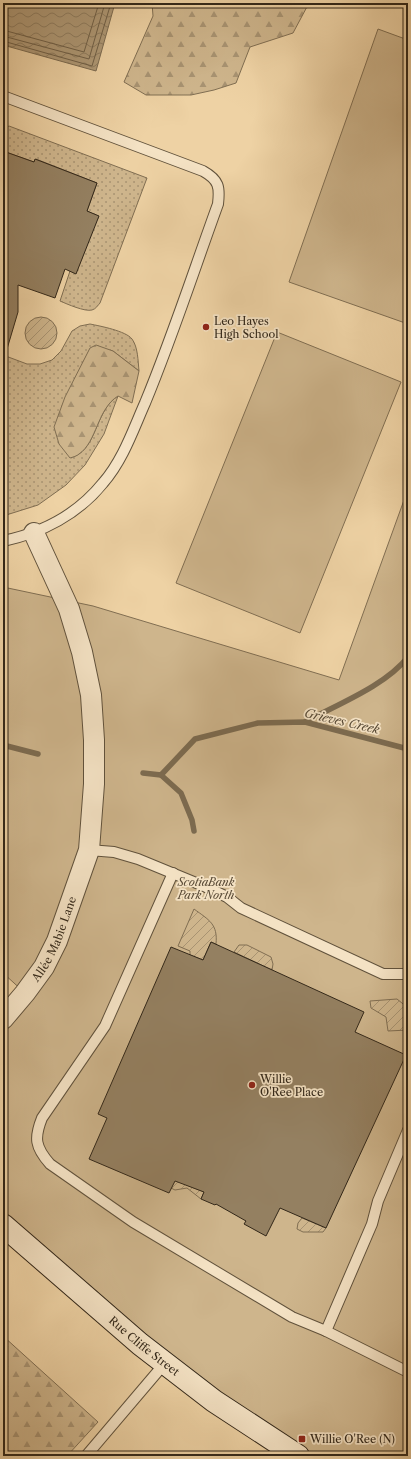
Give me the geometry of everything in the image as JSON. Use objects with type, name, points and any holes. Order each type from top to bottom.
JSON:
[{"type":"main road","name":"Rue Cliffe Street","points":[[3,1225],[140,1344],[214,1401],[299,1455]]},
{"type":"street","name":"Allée Mabie Lane","points":[[3,1019],[44,967],[57,941],[89,850],[94,784],[94,740],[91,695],[82,652],[70,609],[34,533]]},
{"type":"lane","points":[[3,96],[203,171],[211,175],[217,182],[219,192],[218,204],[155,378],[127,446],[104,483],[83,504],[60,520],[34,533],[3,541]]},
{"type":"lane","points":[[89,850],[114,852],[138,859],[227,897],[241,908],[254,915],[383,974],[408,975]]},
{"type":"lane","points":[[173,873],[105,1026],[42,1118],[38,1128],[36,1141],[41,1154],[50,1164],[133,1222],[292,1317],[326,1331],[408,1372]]},
{"type":"lane","points":[[326,1331],[372,1224],[378,1200],[408,1130]]},
{"type":"lane","points":[[86,1456],[165,1363]]},
{"type":"green space","points":[[152,3],[309,3],[293,33],[250,47],[236,83],[191,95],[146,95],[124,82],[153,16]]},
{"type":"green space","points":[[378,29],[408,40],[408,324],[289,282]]},
{"type":"green space","points":[[9,126],[147,178],[100,303],[96,308],[89,310],[81,309],[60,301],[70,271],[76,273],[98,216],[87,211],[97,183],[36,159],[34,162],[3,151],[3,129]]},
{"type":"green space","points":[[41,317],[50,320],[54,324],[57,333],[54,342],[50,346],[41,349],[32,346],[28,342],[25,333],[28,324],[32,320]]},
{"type":"green space","points":[[90,324],[119,331],[129,336],[134,342],[137,350],[139,371],[113,351],[90,349],[84,361],[71,458],[85,449],[94,434],[101,417],[111,402],[118,396],[104,434],[85,465],[66,485],[38,505],[3,516],[3,355],[27,364],[40,364],[52,360],[61,351],[72,331],[80,326]]},
{"type":"green space","points":[[277,332],[401,382],[300,633],[176,583]]},
{"type":"green space","points":[[96,345],[113,351],[139,371],[132,403],[118,396],[111,402],[101,417],[90,442],[85,449],[70,458],[59,444],[54,427],[65,397],[90,348]]},
{"type":"green space","name":"ScotiaBank Park North","points":[[408,489],[408,1456],[304,1456],[295,1453],[3,1225],[3,1019],[25,993],[3,973],[3,587],[93,606],[339,680]]},
{"type":"green space","points":[[194,909],[211,923],[216,932],[216,944],[211,942],[203,960],[190,955],[190,951],[178,946]]},
{"type":"green space","points":[[239,945],[247,945],[271,957],[273,964],[272,970],[234,952]]},
{"type":"green space","points":[[397,999],[408,1008],[408,1030],[388,1031],[386,1017],[371,1008],[370,1001]]},
{"type":"green space","points":[[174,1180],[204,1192],[201,1199],[187,1188],[175,1190],[171,1188]]},
{"type":"green space","points":[[302,1218],[326,1228],[323,1232],[303,1232],[297,1229],[298,1223]]},
{"type":"green space","points":[[3,1336],[98,1422],[67,1456],[3,1456]]},
{"type":"water","points":[[3,3],[115,3],[96,71],[3,45]]},
{"type":"building","points":[[3,151],[34,162],[35,159],[97,183],[87,211],[99,216],[76,274],[65,269],[55,298],[18,285],[18,312],[7,349],[3,349]]},
{"type":"building","name":"Willie O'Ree Place","points":[[211,942],[364,1012],[355,1032],[406,1055],[326,1228],[280,1208],[266,1236],[244,1224],[246,1221],[216,1204],[215,1205],[201,1199],[204,1192],[175,1181],[169,1193],[89,1159],[107,1118],[98,1114],[171,947],[203,960]]},
{"type":"waterway","points":[[305,722],[374,686],[387,677],[408,657]]},
{"type":"waterway","name":"Grieves Creek","points":[[143,773],[161,775],[195,739],[258,723],[305,722],[408,749]]},
{"type":"waterway","name":"Grieves Creek","points":[[3,745],[38,754]]},
{"type":"waterway","points":[[161,775],[181,793],[192,820],[194,831]]},
{"type":"place","name":"Leo Hayes High School","points":[[206,327]]},
{"type":"place","name":"Willie O'Ree Place","points":[[252,1085]]},
{"type":"place","name":"Willie O'Ree (N)","points":[[302,1439]]}]
